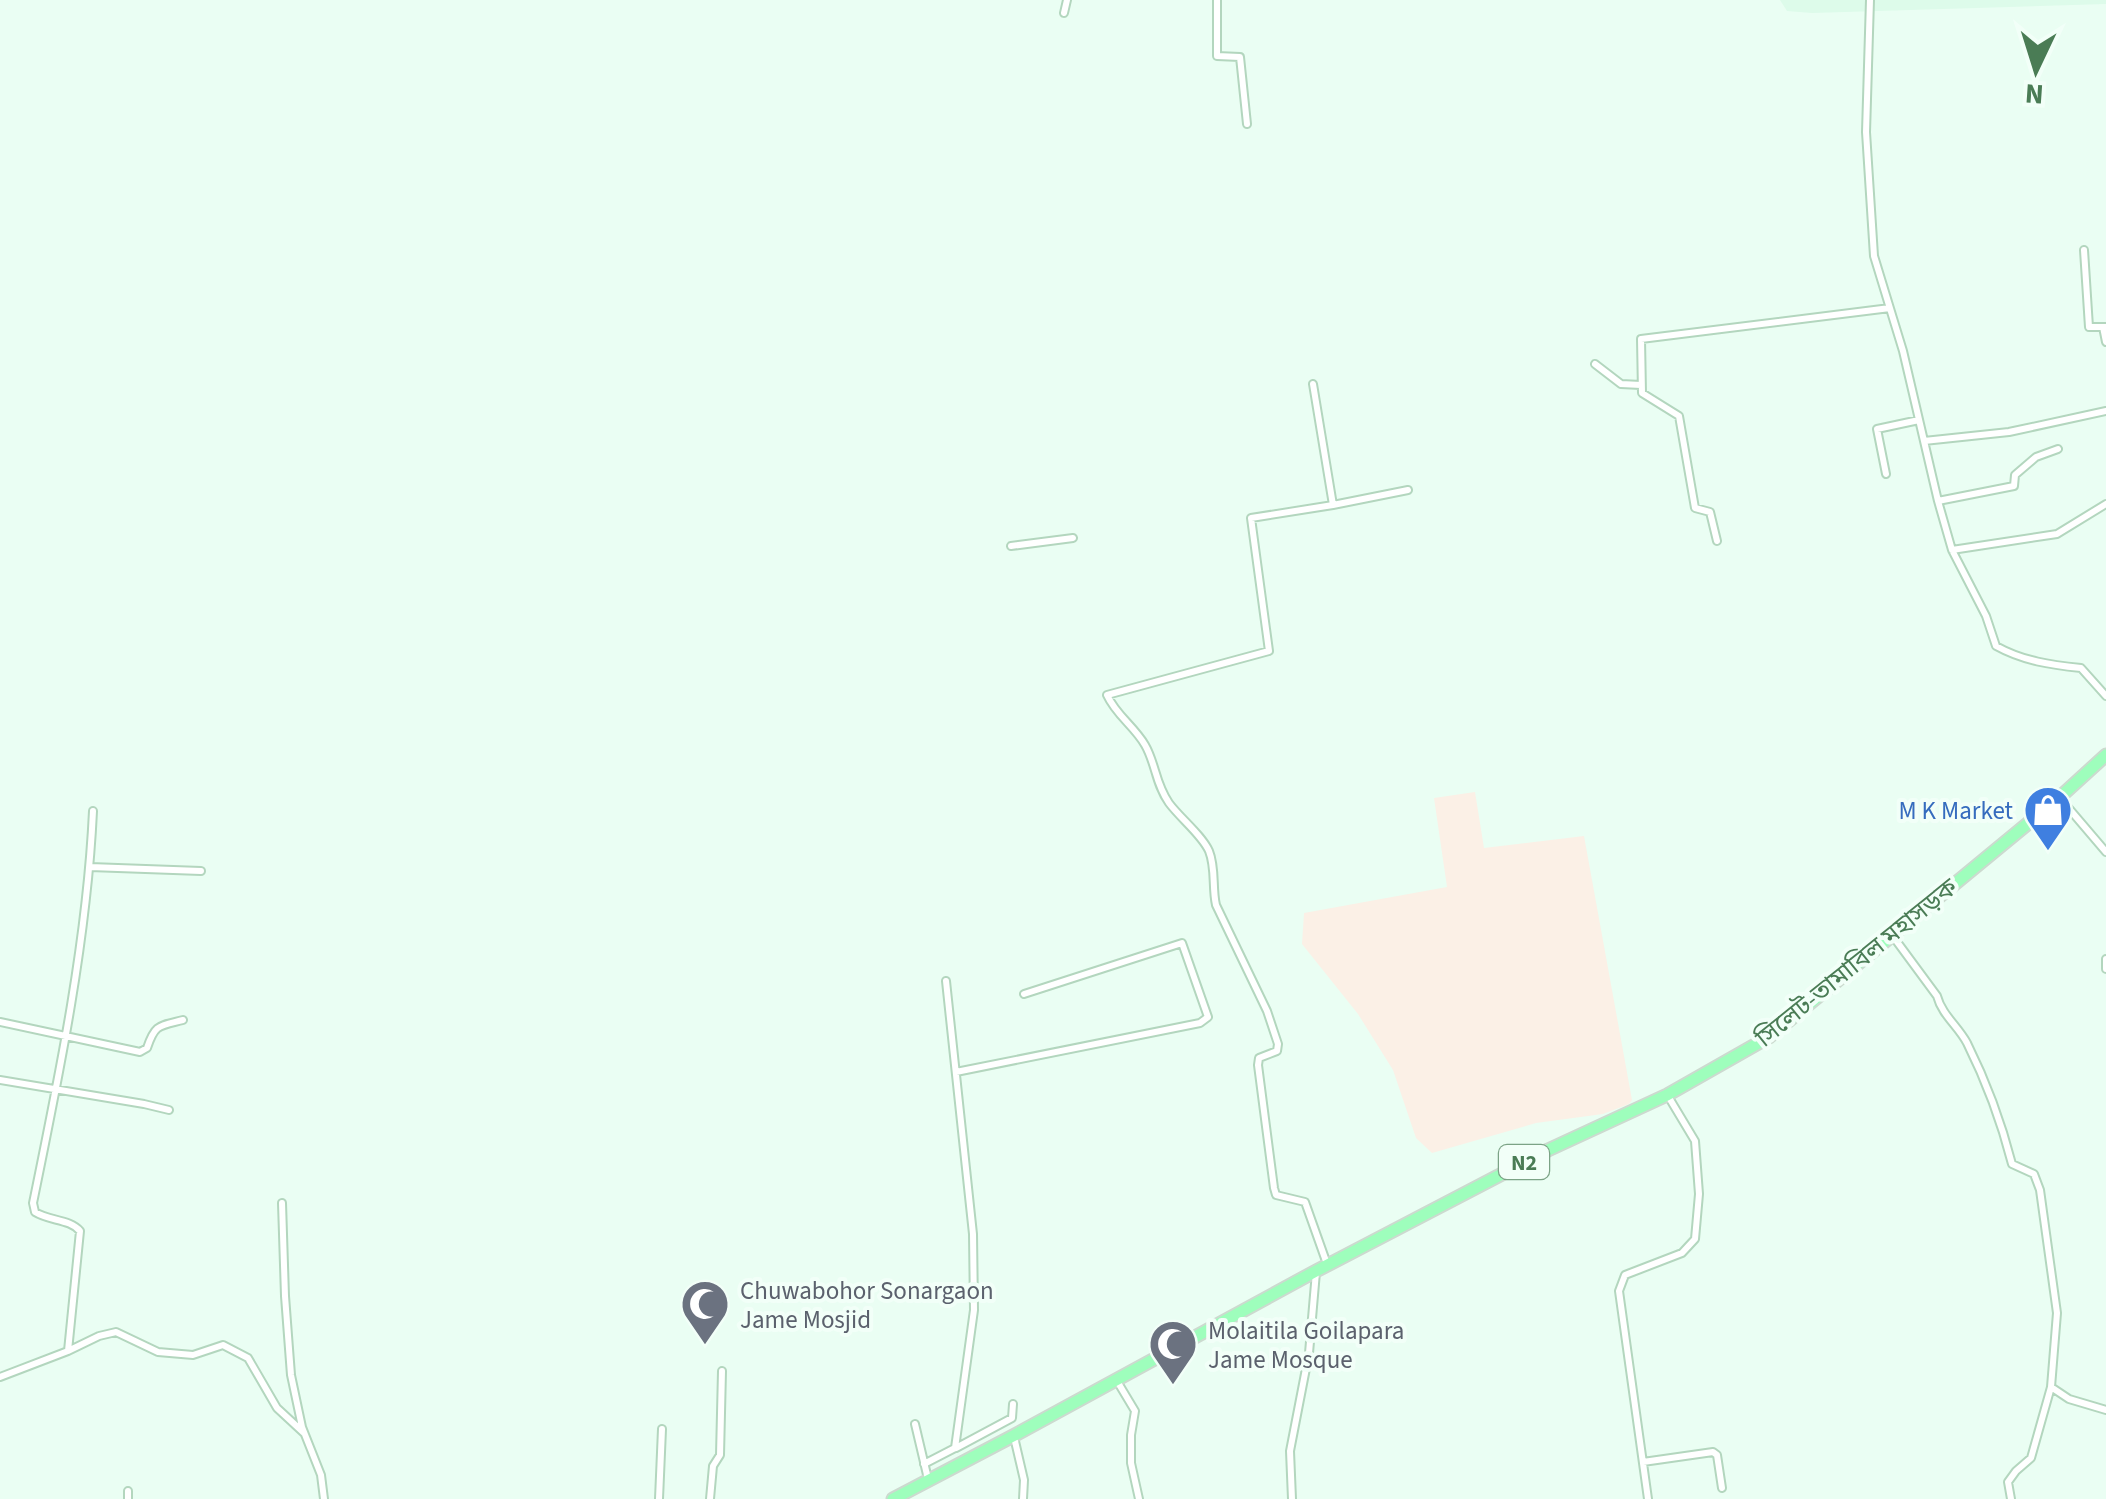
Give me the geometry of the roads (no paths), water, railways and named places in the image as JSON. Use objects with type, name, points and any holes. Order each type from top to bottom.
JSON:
[{"type":"highway","name":"সিলেট-তামাবিল মহাসড়ক","points":[[893,1499],[1548,1150],[1667,1096],[1769,1037],[2106,755]]},
{"type":"street","points":[[1064,14],[1066,0]]},
{"type":"street","points":[[1217,0],[1217,56],[1240,57],[1246,124]]},
{"type":"street","points":[[1870,0],[1866,132],[1874,256],[1903,351],[1952,550],[1986,616],[1996,646],[2014,656],[2081,668],[2106,696]]},
{"type":"street","points":[[2084,250],[2089,326],[2104,326],[2106,342]]},
{"type":"street","points":[[1717,541],[1710,512],[1696,508],[1679,416],[1642,392],[1640,338],[1890,308]]},
{"type":"street","points":[[1594,364],[1621,384],[1642,385]]},
{"type":"street","points":[[1313,384],[1333,505]]},
{"type":"street","points":[[1924,442],[2009,432],[2106,412]]},
{"type":"street","points":[[1886,474],[1878,428],[1919,420]]},
{"type":"street","points":[[1938,501],[2014,486],[2015,475],[2036,457],[2058,449]]},
{"type":"street","points":[[1292,1499],[1290,1451],[1322,1268],[1305,1202],[1276,1195],[1274,1188],[1258,1065],[1260,1058],[1277,1051],[1278,1044],[1267,1011],[1216,905],[1209,850],[1166,799],[1146,746],[1107,695],[1269,650],[1251,518],[1408,490]]},
{"type":"street","points":[[1952,550],[2057,534],[2106,504]]},
{"type":"street","points":[[1010,546],[1073,538]]},
{"type":"street","points":[[2060,796],[2106,852]]},
{"type":"street","points":[[68,1351],[80,1231],[75,1225],[46,1219],[35,1212],[33,1203],[64,1036],[90,867],[94,811]]},
{"type":"street","points":[[90,867],[201,871]]},
{"type":"street","points":[[1892,934],[1937,996],[1940,1009],[1962,1035],[1983,1075],[2012,1164],[2034,1174],[2040,1190],[2057,1313],[2051,1387],[2031,1458],[2008,1482],[2011,1499]]},
{"type":"street","points":[[956,1072],[1200,1023],[1208,1017],[1182,944],[1024,994]]},
{"type":"street","points":[[2106,959],[2106,969]]},
{"type":"street","points":[[946,981],[973,1234],[974,1310],[955,1448]]},
{"type":"street","points":[[0,1022],[140,1052],[156,1027],[182,1020]]},
{"type":"street","points":[[0,1080],[169,1110]]},
{"type":"street","points":[[1648,1499],[1618,1291],[1625,1276],[1682,1253],[1696,1238],[1696,1141],[1667,1096]]},
{"type":"street","points":[[282,1202],[292,1375],[304,1433],[322,1475],[324,1499]]},
{"type":"street","points":[[0,1376],[116,1332],[158,1352],[194,1355],[224,1345],[248,1358],[278,1408],[304,1433]]},
{"type":"street","points":[[710,1499],[712,1466],[720,1456],[722,1371]]},
{"type":"street","points":[[1116,1378],[1134,1411],[1131,1463],[1139,1499]]},
{"type":"street","points":[[2051,1387],[2069,1398],[2106,1410]]},
{"type":"street","points":[[924,1464],[1012,1418],[1013,1404]]},
{"type":"street","points":[[915,1424],[929,1480]]},
{"type":"street","points":[[658,1499],[662,1428]]},
{"type":"street","points":[[1013,1436],[1024,1480],[1023,1499]]},
{"type":"street","points":[[1643,1462],[1713,1452],[1718,1456],[1722,1488]]},
{"type":"place","name":"M K Market","points":[[2048,852]]},
{"type":"place","name":"Chuwabohor Sonargaon Jame Mosjid","points":[[705,1346]]},
{"type":"place","name":"Molaitila Goilapara Jame Mosque","points":[[1173,1386]]}]
